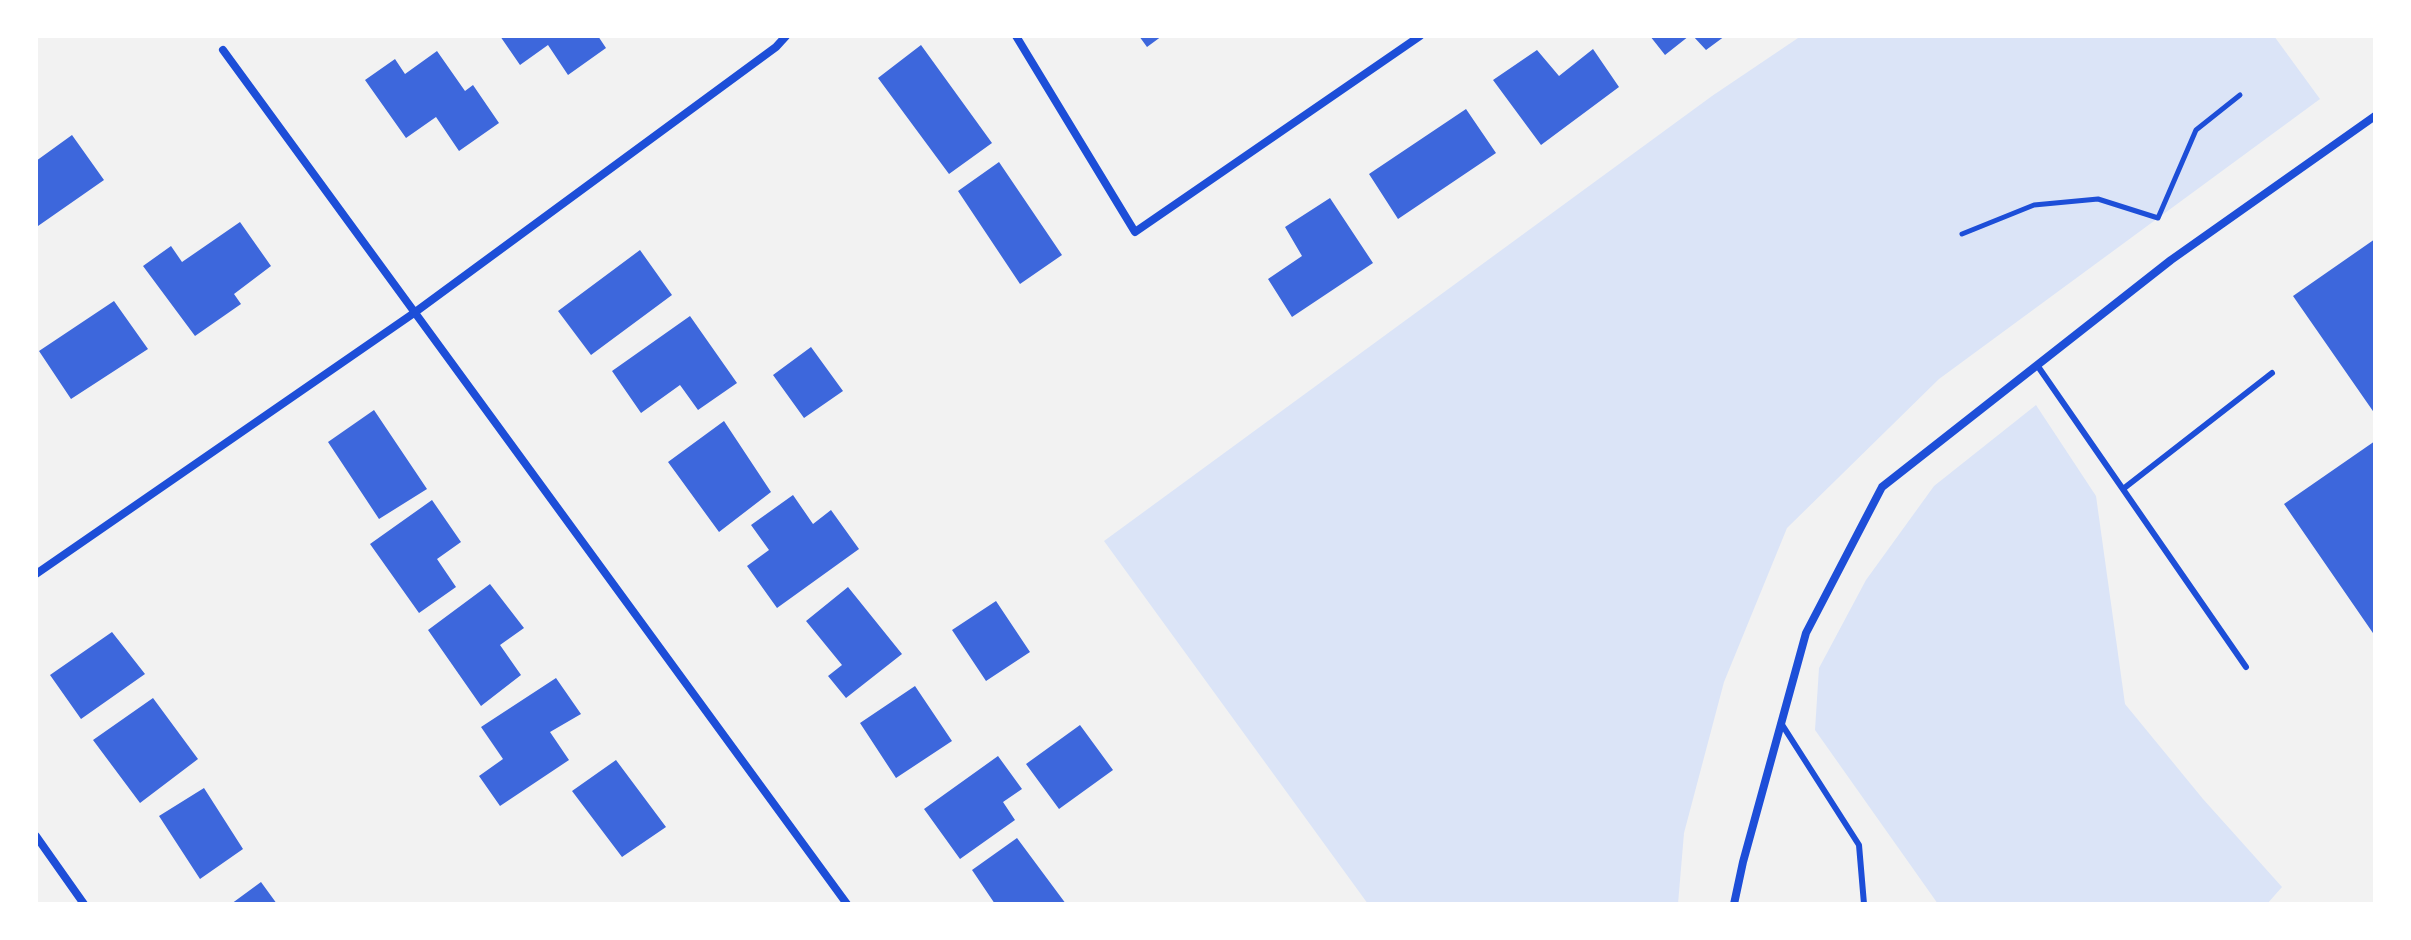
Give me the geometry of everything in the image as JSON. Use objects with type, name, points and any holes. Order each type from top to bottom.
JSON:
[{"type":"street","points":[[36,574],[414,313],[776,47],[786,36]]},
{"type":"street","points":[[1016,36],[1135,232],[1420,36]]},
{"type":"street","points":[[223,50],[847,904]]},
{"type":"street","points":[[1734,904],[1806,633],[1882,487],[2171,260],[2375,116]]},
{"type":"street","points":[[36,836],[84,904]]},
{"type":"lane","points":[[2037,365],[2246,667]]},
{"type":"lane","points":[[2123,489],[2272,373]]},
{"type":"lane","points":[[1781,723],[1859,845],[1864,904]]},
{"type":"path","points":[[1962,234],[2034,205],[2098,199],[2158,218],[2196,130],[2240,95]]},
{"type":"shaded area","points":[[1801,36],[2274,36],[2320,99],[1939,379],[1787,528],[1724,682],[1684,833],[1678,904],[1368,904],[1104,541],[1712,96]]},
{"type":"shaded area","points":[[2036,405],[2096,496],[2125,704],[2203,799],[2282,887],[2267,904],[1938,904],[1815,730],[1819,668],[1866,580],[1934,486]]},
{"type":"building","points":[[500,36],[598,36],[606,48],[568,75],[548,45],[520,65]]},
{"type":"building","points":[[1139,36],[1162,36],[1147,47]]},
{"type":"building","points":[[1650,36],[1689,36],[1665,55]]},
{"type":"building","points":[[1693,36],[1725,36],[1706,50]]},
{"type":"building","points":[[921,45],[992,143],[949,174],[878,78]]},
{"type":"building","points":[[1593,49],[1619,87],[1541,145],[1493,80],[1537,50],[1559,76]]},
{"type":"building","points":[[437,51],[465,91],[473,85],[499,123],[459,151],[436,117],[406,138],[365,80],[395,59],[405,74]]},
{"type":"building","points":[[1466,109],[1496,153],[1398,219],[1369,174]]},
{"type":"building","points":[[72,135],[104,180],[38,226],[36,161]]},
{"type":"building","points":[[999,162],[1062,255],[1020,284],[958,191]]},
{"type":"building","points":[[1330,198],[1373,263],[1292,317],[1268,279],[1302,256],[1285,227]]},
{"type":"building","points":[[240,222],[271,266],[234,294],[241,304],[195,336],[143,266],[171,246],[182,262]]},
{"type":"building","points":[[2375,239],[2375,414],[2293,296]]},
{"type":"building","points":[[640,250],[672,295],[591,355],[558,311]]},
{"type":"building","points":[[114,301],[148,349],[71,399],[39,351]]},
{"type":"building","points":[[690,316],[737,383],[698,410],[680,385],[641,413],[612,371]]},
{"type":"building","points":[[811,347],[843,391],[804,418],[773,375]]},
{"type":"building","points":[[374,410],[427,489],[379,519],[328,442]]},
{"type":"building","points":[[724,421],[771,492],[719,532],[668,462]]},
{"type":"building","points":[[2375,441],[2375,636],[2284,504]]},
{"type":"building","points":[[793,495],[813,524],[831,510],[859,549],[777,608],[747,566],[769,550],[751,525]]},
{"type":"building","points":[[432,500],[461,542],[437,559],[456,587],[419,613],[370,544]]},
{"type":"building","points":[[490,584],[524,628],[500,645],[521,675],[481,706],[428,630]]},
{"type":"building","points":[[848,587],[902,654],[846,698],[828,676],[842,665],[806,621]]},
{"type":"building","points":[[996,601],[1030,652],[986,681],[952,630]]},
{"type":"building","points":[[112,632],[145,674],[81,719],[50,675]]},
{"type":"building","points":[[556,678],[581,714],[550,732],[569,760],[500,806],[479,776],[503,759],[481,727]]},
{"type":"building","points":[[915,686],[952,741],[896,778],[860,723]]},
{"type":"building","points":[[153,698],[198,759],[140,803],[93,740]]},
{"type":"building","points":[[1080,725],[1113,770],[1059,809],[1026,764]]},
{"type":"building","points":[[998,756],[1022,789],[1003,802],[1015,820],[960,859],[924,809]]},
{"type":"building","points":[[616,760],[666,827],[622,857],[572,791]]},
{"type":"building","points":[[204,788],[243,849],[200,879],[159,816]]},
{"type":"building","points":[[1017,838],[1066,904],[995,904],[972,870]]},
{"type":"building","points":[[261,882],[277,904],[231,904]]}]
